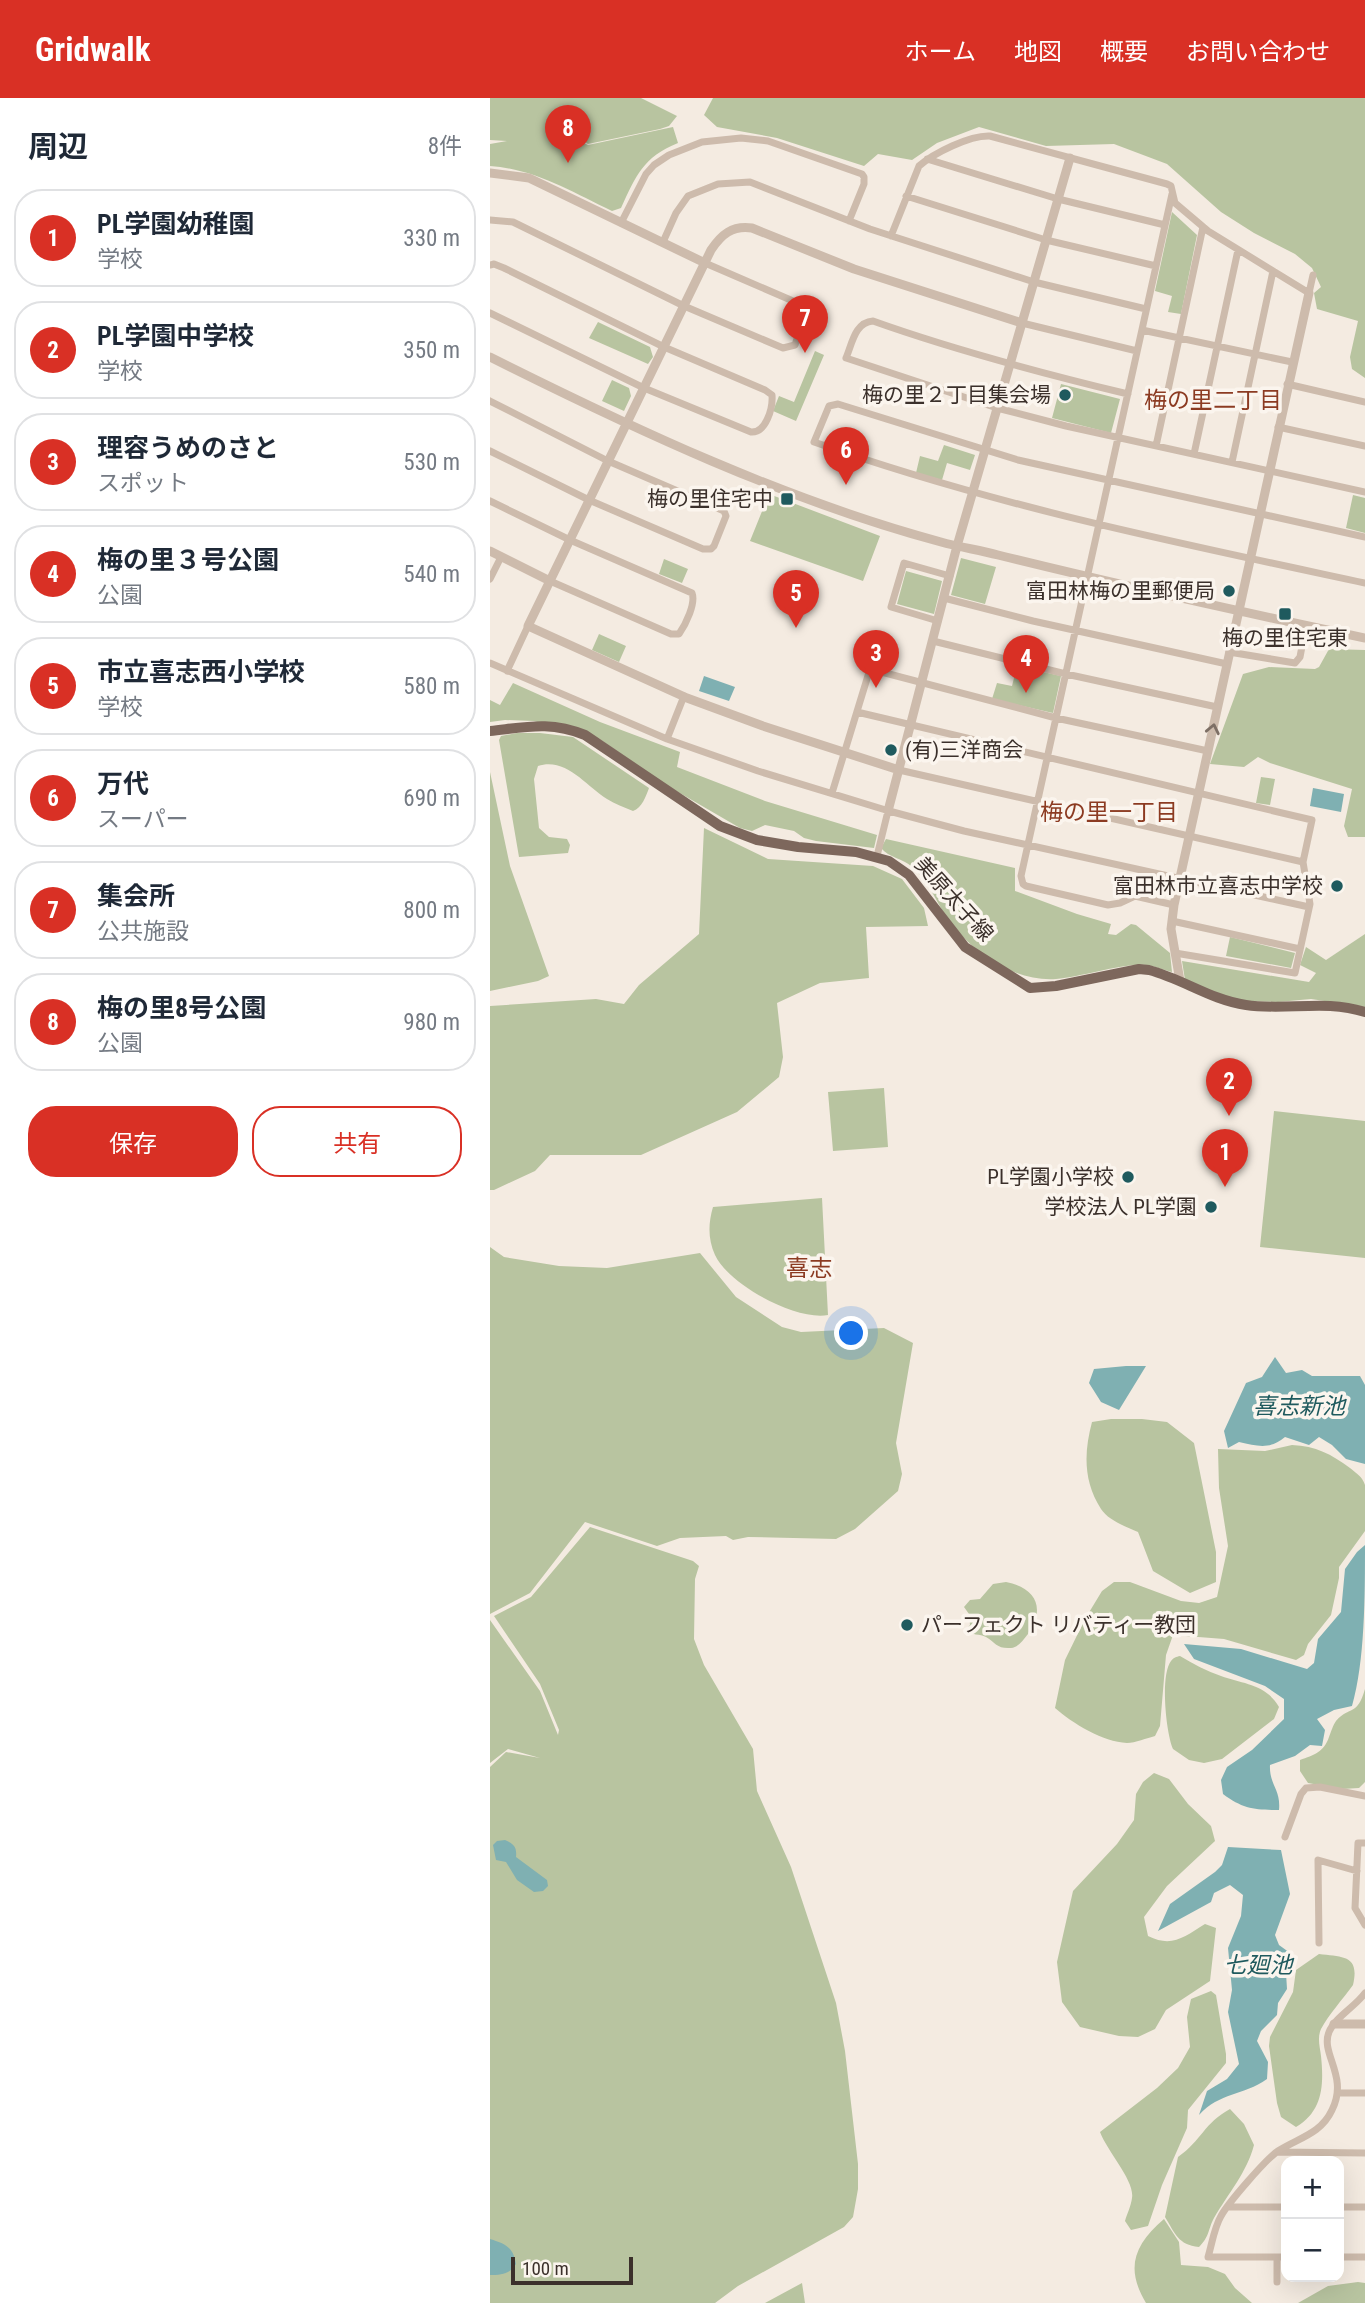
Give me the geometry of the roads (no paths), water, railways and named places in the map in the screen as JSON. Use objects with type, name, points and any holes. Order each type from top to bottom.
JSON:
[{"type":"main road","name":"美原太子線","points":[[490,731],[543,725],[562,727],[585,735],[720,827],[757,841],[877,856],[889,861],[909,875],[965,947],[1030,988],[1056,986],[1139,969],[1165,974],[1202,992],[1245,1005],[1328,1004],[1365,1012]]},
{"type":"street","points":[[891,236],[914,176],[928,159],[973,138],[997,137],[1167,184],[1171,186],[1175,203],[1203,227],[1309,293]]},
{"type":"street","points":[[621,223],[646,174],[654,165],[685,148],[722,139],[741,138],[768,141],[862,174],[865,181],[849,220]]},
{"type":"street","points":[[928,159],[1058,199],[1165,225]]},
{"type":"street","points":[[877,856],[957,546],[1070,159]]},
{"type":"street","points":[[490,173],[529,178],[705,263],[800,304],[806,310],[806,317],[794,345],[783,348],[684,306],[513,222],[490,220]]},
{"type":"street","points":[[663,242],[676,213],[688,196],[718,184],[759,184],[891,236],[1034,282],[1146,309]]},
{"type":"street","points":[[1172,194],[1021,876],[1026,886],[1108,905],[1121,903],[1135,896],[1174,905]]},
{"type":"street","points":[[906,196],[1046,240],[1156,266]]},
{"type":"street","points":[[507,671],[705,263],[718,239],[728,231],[743,226],[752,228],[866,273],[1022,323],[1137,351]]},
{"type":"street","points":[[1156,446],[1203,227]]},
{"type":"street","points":[[1194,454],[1238,250]]},
{"type":"street","points":[[490,265],[504,268],[664,347],[769,393],[772,403],[763,427],[751,432],[644,388],[490,313]]},
{"type":"street","points":[[1232,462],[1273,271]]},
{"type":"street","points":[[1180,981],[1171,929],[1174,905],[1313,275]]},
{"type":"street","points":[[1128,394],[1010,365],[873,321],[861,323],[846,358],[998,408],[1066,426],[1365,492]]},
{"type":"street","points":[[1142,330],[1292,362]]},
{"type":"street","points":[[490,357],[626,424],[708,460],[835,508],[942,543],[1365,638]]},
{"type":"street","points":[[1287,384],[1365,402]]},
{"type":"street","points":[[490,401],[608,461],[724,511],[725,519],[714,547],[704,549],[589,500],[490,451]]},
{"type":"street","points":[[1365,537],[985,451],[834,403],[828,408],[814,442],[972,494],[1099,525],[1365,583]]},
{"type":"street","points":[[1278,427],[1365,446]]},
{"type":"street","points":[[490,501],[570,540],[692,593],[694,600],[679,634],[671,634],[550,581],[490,551]]},
{"type":"street","points":[[490,579],[501,557]]},
{"type":"street","points":[[938,621],[891,607],[904,564],[950,576]]},
{"type":"street","points":[[944,598],[1076,631],[1227,664]]},
{"type":"street","points":[[1229,652],[1295,663],[1300,657],[1306,625]]},
{"type":"street","points":[[528,626],[684,696],[762,726],[899,770],[1303,862]]},
{"type":"street","points":[[933,641],[1066,674],[1217,706]]},
{"type":"street","points":[[490,663],[667,739],[888,811],[1309,907]]},
{"type":"street","points":[[832,793],[870,669],[1056,718],[1208,751]]},
{"type":"street","points":[[667,739],[684,696]]},
{"type":"street","points":[[857,712],[1312,820],[1303,862],[1309,907],[1295,973],[1175,953]]},
{"type":"street","points":[[1172,920],[1300,949]]},
{"type":"street","points":[[1285,1837],[1301,1794],[1306,1788],[1321,1787],[1365,1796]]},
{"type":"street","points":[[1365,1843],[1358,1843],[1359,1876],[1355,1905],[1365,1925]]},
{"type":"street","points":[[1319,1943],[1318,1860],[1359,1876]]},
{"type":"street","points":[[1355,1905],[1365,1905]]},
{"type":"street","points":[[1281,2257],[1209,2257],[1219,2220],[1227,2207],[1270,2157],[1308,2136],[1322,2125],[1332,2112],[1339,2093],[1327,2036],[1334,2024],[1365,1993]]},
{"type":"street","points":[[1334,2024],[1365,2024]]},
{"type":"street","points":[[1339,2093],[1365,2093]]},
{"type":"street","points":[[1276,2152],[1365,2153]]},
{"type":"street","points":[[1227,2207],[1281,2207]]},
{"type":"street","points":[[1344,2207],[1365,2207]]},
{"type":"street","points":[[1277,2257],[1277,2282]]},
{"type":"street","points":[[1344,2257],[1365,2257]]},
{"type":"water","points":[[704,676],[735,687],[729,701],[699,691]]},
{"type":"water","points":[[1313,788],[1344,794],[1341,812],[1310,806]]},
{"type":"water","name":"喜志新池","points":[[1275,1357],[1286,1373],[1302,1370],[1312,1376],[1360,1376],[1365,1385],[1365,1464],[1346,1459],[1319,1437],[1309,1445],[1285,1437],[1274,1444],[1258,1446],[1239,1442],[1228,1448],[1224,1431],[1246,1383],[1262,1377]]},
{"type":"water","points":[[1146,1366],[1119,1410],[1101,1402],[1089,1383],[1094,1369]]},
{"type":"water","points":[[1365,1545],[1362,1649],[1352,1706],[1334,1710],[1317,1719],[1325,1730],[1322,1746],[1310,1745],[1295,1756],[1270,1765],[1279,1810],[1243,1806],[1223,1794],[1221,1780],[1227,1767],[1252,1750],[1284,1719],[1284,1699],[1265,1686],[1194,1659],[1184,1644],[1241,1649],[1307,1669],[1314,1663],[1318,1639],[1341,1612],[1345,1569]]},
{"type":"water","points":[[505,1840],[514,1846],[516,1857],[547,1880],[548,1886],[543,1891],[534,1892],[517,1880],[506,1862],[496,1860],[493,1845],[497,1841]]},
{"type":"water","name":"七廻池","points":[[1228,1847],[1281,1850],[1290,1894],[1275,1935],[1279,1945],[1297,1958],[1286,1973],[1287,1989],[1278,2003],[1277,2015],[1261,2031],[1257,2041],[1268,2062],[1267,2079],[1215,2102],[1199,2115],[1207,2091],[1227,2079],[1239,2064],[1228,2012],[1232,1990],[1228,1948],[1241,1916],[1243,1895],[1230,1885],[1214,1893],[1211,1902],[1158,1931],[1170,1904],[1215,1872],[1222,1865]]},
{"type":"water","points":[[490,2239],[511,2250],[516,2264],[508,2272],[490,2275]]},
{"type":"place","name":"梅の里8号公園","points":[[568,163]]},
{"type":"place","name":"集会所","points":[[805,353]]},
{"type":"place","name":"梅の里２丁目集会場","points":[[1065,395]]},
{"type":"place","name":"万代","points":[[846,485]]},
{"type":"place","name":"梅の里住宅中","points":[[787,499]]},
{"type":"place","name":"富田林梅の里郵便局","points":[[1229,591]]},
{"type":"place","name":"梅の里住宅東","points":[[1285,614]]},
{"type":"place","name":"市立喜志西小学校","points":[[796,628]]},
{"type":"place","name":"理容うめのさと","points":[[876,688]]},
{"type":"place","name":"梅の里３号公園","points":[[1026,693]]},
{"type":"place","name":"(有)三洋商会","points":[[891,750]]},
{"type":"place","name":"富田林市立喜志中学校","points":[[1337,886]]},
{"type":"place","name":"PL学園中学校","points":[[1229,1116]]},
{"type":"place","name":"PL学園小学校","points":[[1128,1177]]},
{"type":"place","name":"PL学園幼稚園","points":[[1225,1187]]},
{"type":"place","name":"学校法人 PL学園","points":[[1211,1207]]},
{"type":"place","name":"パーフェクト リバティー教団","points":[[907,1625]]},
{"type":"district","name":"梅の里二丁目","points":[[1213,400]]},
{"type":"district","name":"梅の里一丁目","points":[[1109,812]]},
{"type":"district","name":"喜志","points":[[809,1268]]}]
